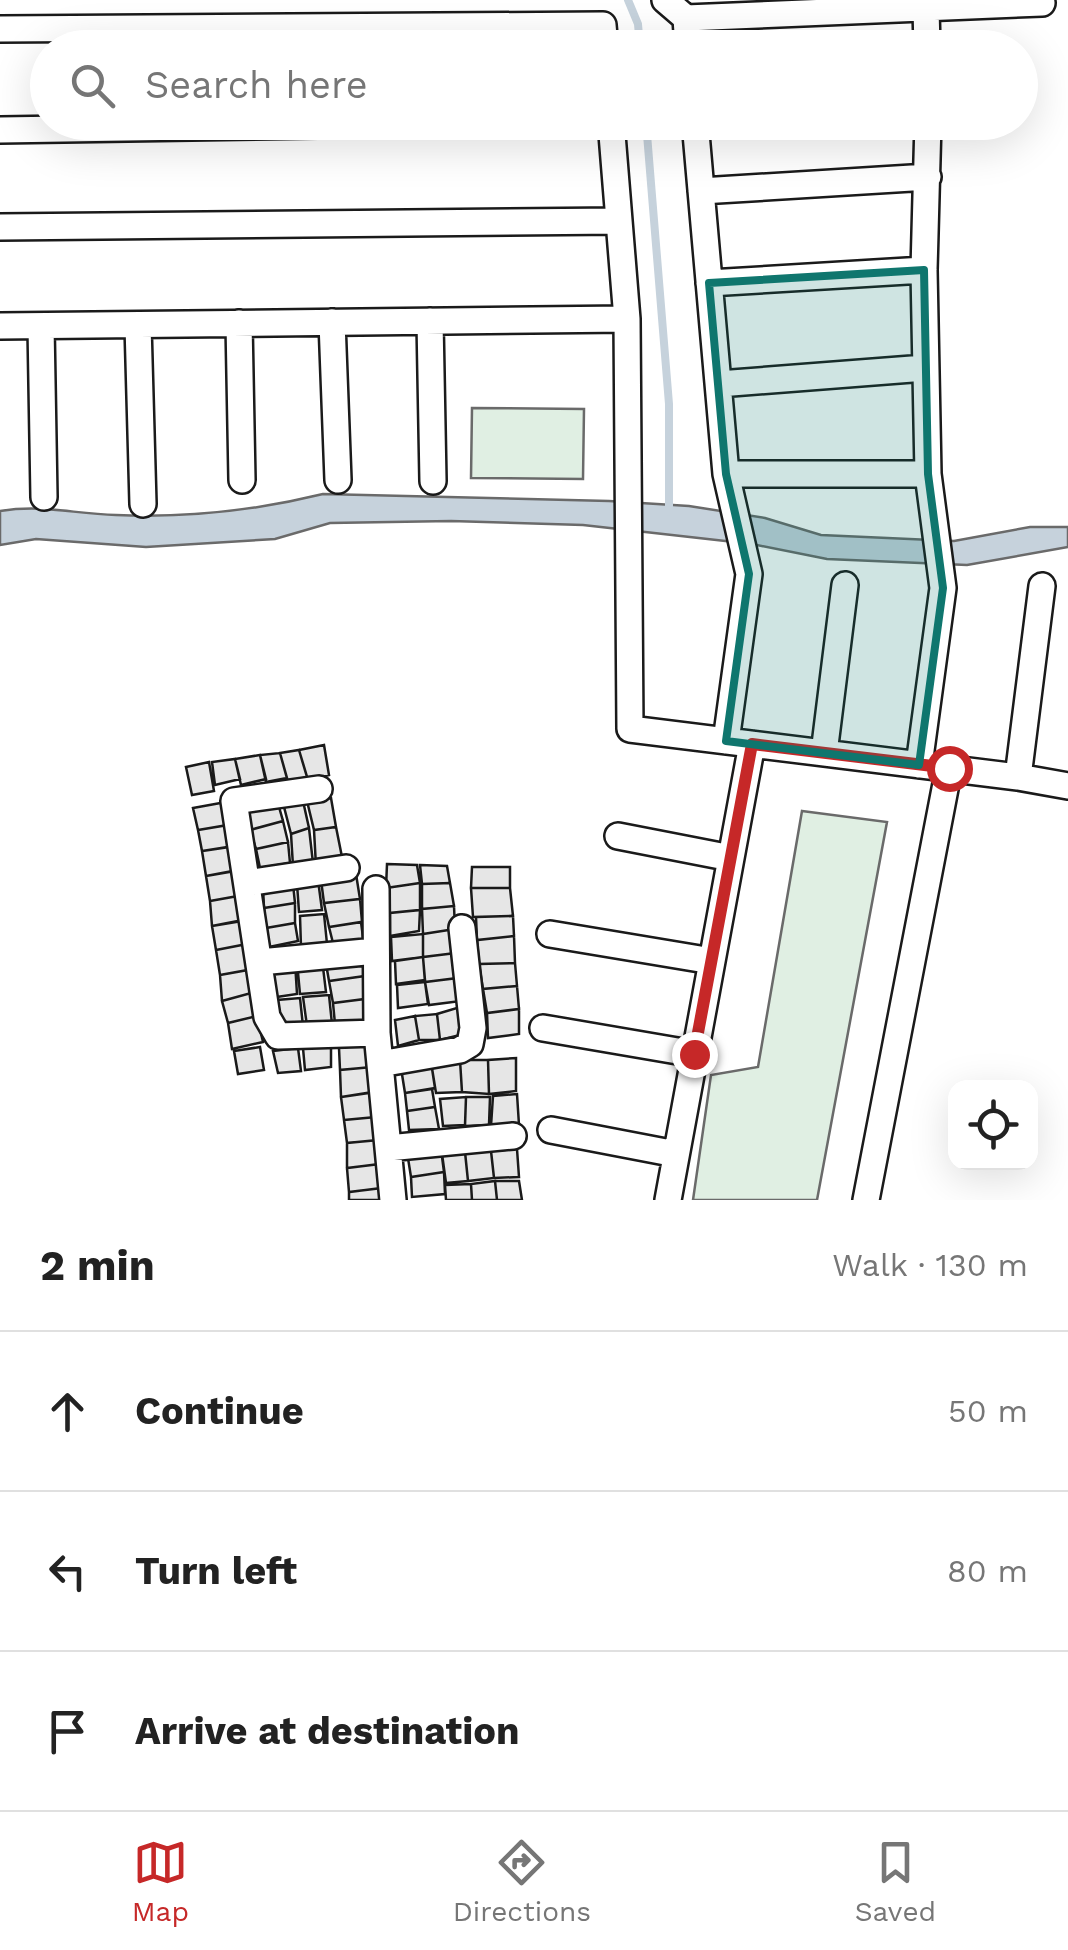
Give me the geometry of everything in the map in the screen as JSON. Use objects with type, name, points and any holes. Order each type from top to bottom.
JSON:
[{"type":"street","points":[[665,0],[686,18],[1042,3]]},
{"type":"street","points":[[926,8],[927,30]]},
{"type":"street","points":[[686,18],[687,30]]},
{"type":"street","points":[[0,29],[603,25],[603,30]]},
{"type":"street","points":[[0,130],[30,130]]},
{"type":"street","points":[[612,140],[628,319],[630,729],[1018,776],[1068,786]]},
{"type":"street","points":[[668,1200],[731,858],[749,574],[726,474],[697,140]]},
{"type":"street","points":[[919,764],[944,588],[928,474],[924,270],[928,140]]},
{"type":"street","points":[[701,191],[928,177]]},
{"type":"street","points":[[0,227],[619,220]]},
{"type":"street","points":[[709,283],[924,270]]},
{"type":"street","points":[[0,326],[628,319]]},
{"type":"street","points":[[430,321],[432,481]]},
{"type":"street","points":[[332,322],[338,480]]},
{"type":"street","points":[[138,324],[143,504]]},
{"type":"street","points":[[239,324],[242,480]]},
{"type":"street","points":[[41,326],[44,497]]},
{"type":"street","points":[[718,384],[926,368]]},
{"type":"street","points":[[726,474],[928,474]]},
{"type":"street","points":[[824,753],[846,585]]},
{"type":"street","points":[[1018,776],[1042,586]]},
{"type":"street","points":[[866,1200],[949,768]]},
{"type":"street","points":[[319,789],[234,801],[267,1018],[278,1036],[377,1033]]},
{"type":"street","points":[[618,836],[731,858]]},
{"type":"street","points":[[247,883],[346,868]]},
{"type":"street","points":[[376,889],[377,1033],[393,1200]]},
{"type":"street","points":[[380,1064],[460,1050],[470,1044],[473,1028],[462,928]]},
{"type":"street","points":[[550,934],[712,961]]},
{"type":"street","points":[[260,962],[376,951]]},
{"type":"street","points":[[543,1028],[694,1054]]},
{"type":"street","points":[[551,1130],[676,1154]]},
{"type":"street","points":[[388,1148],[512,1136]]},
{"type":"highlighted area","points":[[924,270],[928,474],[943,588],[919,765],[726,741],[749,574],[726,474],[709,283]]},
{"type":"green space","points":[[472,408],[584,409],[583,479],[471,478]]},
{"type":"green space","points":[[802,811],[887,822],[817,1200],[693,1200],[711,1075],[758,1067]]},
{"type":"shaded area","points":[[323,494],[689,506],[765,518],[821,535],[954,541],[1030,527],[1068,527],[1068,547],[967,565],[827,559],[752,544],[583,525],[451,521],[330,523],[275,539],[146,547],[36,539],[0,545],[0,511],[195,514]]},
{"type":"building","points":[[324,745],[329,775],[308,780],[299,750]]},
{"type":"building","points":[[299,750],[307,777],[288,782],[280,753]]},
{"type":"building","points":[[280,753],[287,778],[266,782],[260,755]]},
{"type":"building","points":[[260,755],[266,779],[241,785],[235,759]]},
{"type":"building","points":[[235,759],[240,779],[215,785],[212,762]]},
{"type":"building","points":[[209,762],[214,791],[192,795],[186,767]]},
{"type":"building","points":[[331,798],[336,827],[314,830],[307,801]]},
{"type":"building","points":[[277,800],[283,821],[250,830],[245,807]]},
{"type":"building","points":[[303,801],[309,828],[291,834],[283,803]]},
{"type":"building","points":[[226,802],[228,825],[198,830],[193,808]]},
{"type":"building","points":[[283,821],[288,842],[256,849],[250,830]]},
{"type":"building","points":[[228,825],[236,846],[202,851],[198,830]]},
{"type":"building","points":[[336,827],[343,862],[316,866],[314,830]]},
{"type":"building","points":[[309,828],[313,863],[293,866],[291,834]]},
{"type":"building","points":[[288,842],[290,863],[260,868],[256,849]]},
{"type":"building","points":[[234,846],[238,870],[206,876],[202,851]]},
{"type":"building","points":[[387,864],[417,865],[420,883],[386,888]]},
{"type":"building","points":[[420,865],[447,866],[450,883],[422,884]]},
{"type":"building","points":[[472,867],[510,867],[510,888],[471,888]]},
{"type":"building","points":[[235,871],[238,896],[210,901],[206,876]]},
{"type":"building","points":[[356,874],[360,899],[324,903],[321,880]]},
{"type":"building","points":[[318,880],[322,910],[299,912],[297,884]]},
{"type":"building","points":[[420,883],[420,910],[390,913],[386,888]]},
{"type":"building","points":[[450,883],[454,906],[422,909],[422,884]]},
{"type":"building","points":[[293,884],[295,903],[264,908],[263,887]]},
{"type":"building","points":[[471,888],[510,888],[513,916],[473,917]]},
{"type":"building","points":[[238,896],[243,920],[212,926],[210,901]]},
{"type":"building","points":[[360,899],[362,922],[329,927],[324,903]]},
{"type":"building","points":[[295,903],[295,923],[266,928],[264,908]]},
{"type":"building","points":[[454,906],[455,929],[423,934],[422,909]]},
{"type":"building","points":[[420,910],[419,931],[390,936],[390,913]]},
{"type":"building","points":[[324,914],[327,944],[301,947],[300,916]]},
{"type":"building","points":[[513,916],[514,936],[477,940],[476,917]]},
{"type":"building","points":[[242,921],[247,944],[216,950],[212,926]]},
{"type":"building","points":[[361,922],[364,945],[334,947],[329,927]]},
{"type":"building","points":[[295,923],[298,941],[269,947],[266,928]]},
{"type":"building","points":[[455,929],[456,953],[423,957],[423,934]]},
{"type":"building","points":[[423,934],[423,957],[392,961],[391,937]]},
{"type":"building","points":[[514,936],[515,963],[479,964],[477,940]]},
{"type":"building","points":[[247,944],[253,969],[220,975],[216,950]]},
{"type":"building","points":[[456,953],[458,978],[425,982],[423,957]]},
{"type":"building","points":[[362,954],[365,976],[329,981],[325,958]]},
{"type":"building","points":[[423,957],[425,980],[396,984],[395,961]]},
{"type":"building","points":[[322,959],[326,992],[300,994],[297,962]]},
{"type":"building","points":[[295,962],[297,994],[270,998],[266,967]]},
{"type":"building","points":[[515,963],[517,986],[483,989],[479,964]]},
{"type":"building","points":[[248,970],[255,992],[222,1001],[220,975]]},
{"type":"building","points":[[365,976],[365,999],[333,1003],[329,981]]},
{"type":"building","points":[[458,978],[461,1001],[429,1005],[425,982]]},
{"type":"building","points":[[425,982],[428,1004],[398,1008],[397,985]]},
{"type":"building","points":[[517,986],[519,1009],[487,1013],[483,989]]},
{"type":"building","points":[[251,993],[257,1016],[228,1023],[222,1001]]},
{"type":"building","points":[[329,995],[332,1024],[307,1026],[303,997]]},
{"type":"building","points":[[300,998],[303,1026],[279,1028],[277,1000]]},
{"type":"building","points":[[365,999],[368,1021],[335,1024],[333,1003]]},
{"type":"building","points":[[460,1007],[464,1034],[440,1040],[437,1014]]},
{"type":"building","points":[[519,1009],[519,1034],[488,1038],[487,1013]]},
{"type":"building","points":[[437,1014],[440,1040],[419,1040],[415,1016]]},
{"type":"building","points":[[257,1016],[263,1042],[232,1049],[228,1023]]},
{"type":"building","points":[[415,1016],[419,1040],[398,1046],[395,1020]]},
{"type":"building","points":[[369,1044],[372,1067],[340,1070],[339,1048]]},
{"type":"building","points":[[331,1045],[331,1067],[305,1070],[303,1048]]},
{"type":"building","points":[[260,1047],[264,1070],[238,1074],[234,1051]]},
{"type":"building","points":[[298,1048],[301,1071],[278,1073],[273,1051]]},
{"type":"building","points":[[516,1058],[516,1091],[489,1094],[488,1060]]},
{"type":"building","points":[[460,1060],[488,1060],[489,1094],[462,1092]]},
{"type":"building","points":[[460,1060],[462,1092],[436,1093],[431,1062]]},
{"type":"building","points":[[431,1062],[435,1088],[405,1093],[401,1068]]},
{"type":"building","points":[[372,1067],[376,1092],[341,1097],[340,1070]]},
{"type":"building","points":[[432,1089],[435,1107],[407,1111],[405,1093]]},
{"type":"building","points":[[373,1092],[376,1117],[344,1120],[341,1097]]},
{"type":"building","points":[[517,1094],[519,1125],[491,1126],[493,1096]]},
{"type":"building","points":[[466,1097],[490,1097],[489,1125],[465,1126]]},
{"type":"building","points":[[466,1097],[465,1125],[443,1126],[440,1099]]},
{"type":"building","points":[[435,1107],[439,1129],[409,1130],[407,1111]]},
{"type":"building","points":[[376,1117],[378,1140],[347,1143],[344,1120]]},
{"type":"building","points":[[378,1140],[380,1164],[347,1168],[347,1143]]},
{"type":"building","points":[[441,1149],[444,1172],[411,1177],[407,1152]]},
{"type":"building","points":[[517,1149],[519,1177],[494,1178],[491,1151]]},
{"type":"building","points":[[491,1151],[494,1178],[468,1181],[465,1152]]},
{"type":"building","points":[[465,1152],[468,1181],[446,1183],[442,1154]]},
{"type":"building","points":[[380,1164],[382,1188],[349,1192],[347,1168]]},
{"type":"building","points":[[444,1172],[445,1194],[412,1197],[411,1177]]},
{"type":"building","points":[[495,1181],[519,1181],[522,1200],[497,1200]]},
{"type":"building","points":[[495,1181],[497,1200],[472,1200],[471,1184]]},
{"type":"building","points":[[471,1184],[472,1200],[446,1200],[445,1185]]},
{"type":"building","points":[[382,1188],[383,1200],[349,1200],[349,1192]]},
{"type":"waterway","points":[[628,0],[638,30]]},
{"type":"waterway","points":[[647,140],[669,404],[669,512]]},
{"type":"route","points":[[694,1054],[752,744],[949,768]]}]
